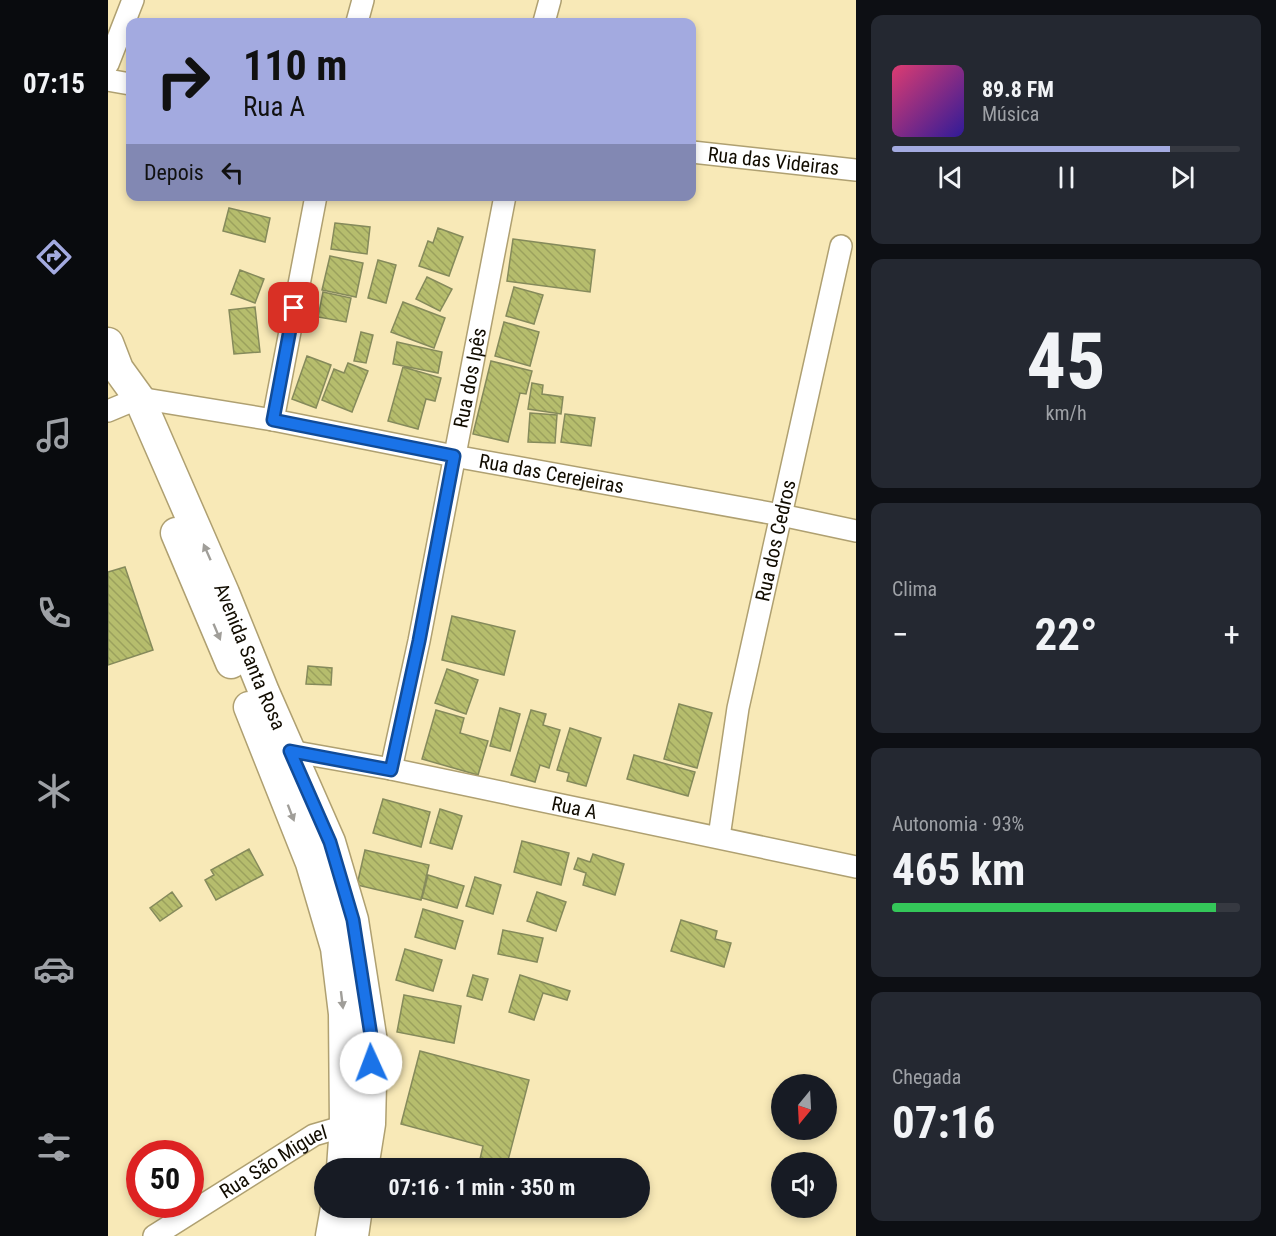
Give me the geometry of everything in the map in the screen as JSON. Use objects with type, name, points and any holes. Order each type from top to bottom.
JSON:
[{"type":"main road","name":"Avenida Santa Rosa","points":[[113,356],[123,404],[220,582],[268,726],[326,873],[353,920],[372,1042],[357,1125],[345,1158]]},
{"type":"main road","name":"Avenida Santa Rosa","points":[[268,726],[290,751],[330,842],[326,873]]},
{"type":"main road","name":"Avenida Santa Rosa","points":[[357,1125],[362,1158]]},
{"type":"main road","points":[[331,1236],[334,1218]]},
{"type":"main road","points":[[353,1236],[356,1218]]},
{"type":"street","points":[[127,18],[134,0]]},
{"type":"street","points":[[358,18],[363,0]]},
{"type":"street","points":[[545,18],[550,0]]},
{"type":"street","points":[[108,64],[126,20]]},
{"type":"street","points":[[108,80],[126,83]]},
{"type":"street","name":"Rua das Videiras","points":[[696,152],[856,166]]},
{"type":"street","points":[[273,420],[315,201]]},
{"type":"street","name":"Rua dos Ipês","points":[[391,770],[419,641],[504,201]]},
{"type":"street","name":"Rua dos Cedros","points":[[719,837],[738,708],[841,246]]},
{"type":"street","name":"Rua das Cerejeiras","points":[[123,404],[273,420],[856,531]]},
{"type":"street","name":"Rua A","points":[[290,751],[719,837],[856,867]]},
{"type":"street","name":"Rua São Miguel","points":[[154,1236],[314,1135],[357,1125]]},
{"type":"building","points":[[229,208],[270,218],[265,242],[223,231]]},
{"type":"building","points":[[335,223],[370,227],[367,254],[331,249]]},
{"type":"building","points":[[438,228],[463,237],[449,276],[419,266],[428,241],[433,243]]},
{"type":"building","points":[[513,239],[595,250],[590,292],[507,281]]},
{"type":"building","points":[[330,256],[363,263],[356,297],[322,290]]},
{"type":"building","points":[[378,260],[396,265],[386,303],[368,298]]},
{"type":"building","points":[[240,270],[264,279],[255,303],[231,294]]},
{"type":"building","points":[[427,277],[452,289],[440,311],[416,299]]},
{"type":"building","points":[[514,287],[543,295],[534,324],[506,316]]},
{"type":"building","points":[[323,292],[351,298],[346,322],[318,317]]},
{"type":"building","points":[[403,302],[445,318],[434,348],[391,332]]},
{"type":"building","points":[[255,307],[260,352],[234,354],[229,310]]},
{"type":"building","points":[[504,322],[539,332],[530,366],[495,356]]},
{"type":"building","points":[[361,332],[373,335],[366,363],[354,361]]},
{"type":"building","points":[[397,342],[442,352],[438,373],[393,364]]},
{"type":"building","points":[[307,356],[331,365],[316,408],[292,399]]},
{"type":"building","points":[[491,361],[532,371],[526,394],[520,393],[508,442],[473,434]]},
{"type":"building","points":[[348,363],[368,371],[352,412],[322,400],[334,369],[344,373]]},
{"type":"building","points":[[403,367],[441,378],[435,401],[426,399],[418,429],[388,421]]},
{"type":"building","points":[[532,383],[543,385],[542,394],[563,397],[561,414],[528,409]]},
{"type":"building","points":[[530,413],[557,415],[555,443],[528,442]]},
{"type":"building","points":[[565,414],[595,418],[591,446],[561,442]]},
{"type":"building","points":[[125,567],[153,650],[108,665],[108,572]]},
{"type":"building","points":[[452,616],[515,631],[504,675],[442,660]]},
{"type":"building","points":[[308,666],[332,668],[331,685],[306,684]]},
{"type":"building","points":[[447,669],[478,680],[466,714],[435,703]]},
{"type":"building","points":[[679,704],[712,713],[697,768],[664,759]]},
{"type":"building","points":[[500,708],[520,714],[510,751],[490,746]]},
{"type":"building","points":[[436,710],[464,718],[460,733],[488,741],[478,775],[422,759]]},
{"type":"building","points":[[531,710],[546,714],[543,725],[560,730],[549,768],[540,765],[535,782],[511,775]]},
{"type":"building","points":[[570,728],[601,738],[586,786],[567,781],[569,773],[557,770]]},
{"type":"building","points":[[634,755],[695,772],[688,796],[627,779]]},
{"type":"building","points":[[383,799],[430,812],[421,847],[373,833]]},
{"type":"building","points":[[440,809],[462,816],[452,849],[430,843]]},
{"type":"building","points":[[522,841],[569,853],[561,885],[514,872]]},
{"type":"building","points":[[249,849],[263,875],[216,900],[205,880],[214,875],[211,870]]},
{"type":"building","points":[[365,850],[429,865],[421,900],[357,885]]},
{"type":"building","points":[[593,854],[624,864],[615,895],[583,885],[586,873],[574,869],[578,858],[590,862]]},
{"type":"building","points":[[428,875],[464,886],[457,908],[422,898]]},
{"type":"building","points":[[475,877],[501,885],[493,914],[466,906]]},
{"type":"building","points":[[172,892],[182,906],[160,921],[150,908]]},
{"type":"building","points":[[537,892],[566,902],[556,931],[527,921]]},
{"type":"building","points":[[423,909],[463,921],[455,949],[415,937]]},
{"type":"building","points":[[681,920],[717,931],[715,939],[731,943],[724,967],[671,951]]},
{"type":"building","points":[[503,930],[543,938],[537,962],[498,954]]},
{"type":"building","points":[[405,949],[442,960],[433,991],[396,980]]},
{"type":"building","points":[[473,975],[488,979],[482,1000],[467,996]]},
{"type":"building","points":[[520,975],[570,991],[567,1000],[543,993],[534,1020],[509,1012]]},
{"type":"building","points":[[404,995],[461,1006],[454,1043],[397,1032]]},
{"type":"building","points":[[420,1051],[529,1080],[509,1158],[480,1158],[483,1146],[401,1124]]},
{"type":"route","points":[[294,308],[273,420],[454,456],[419,641],[391,770],[290,751],[330,842],[353,920],[372,1042],[371,1063]]}]
